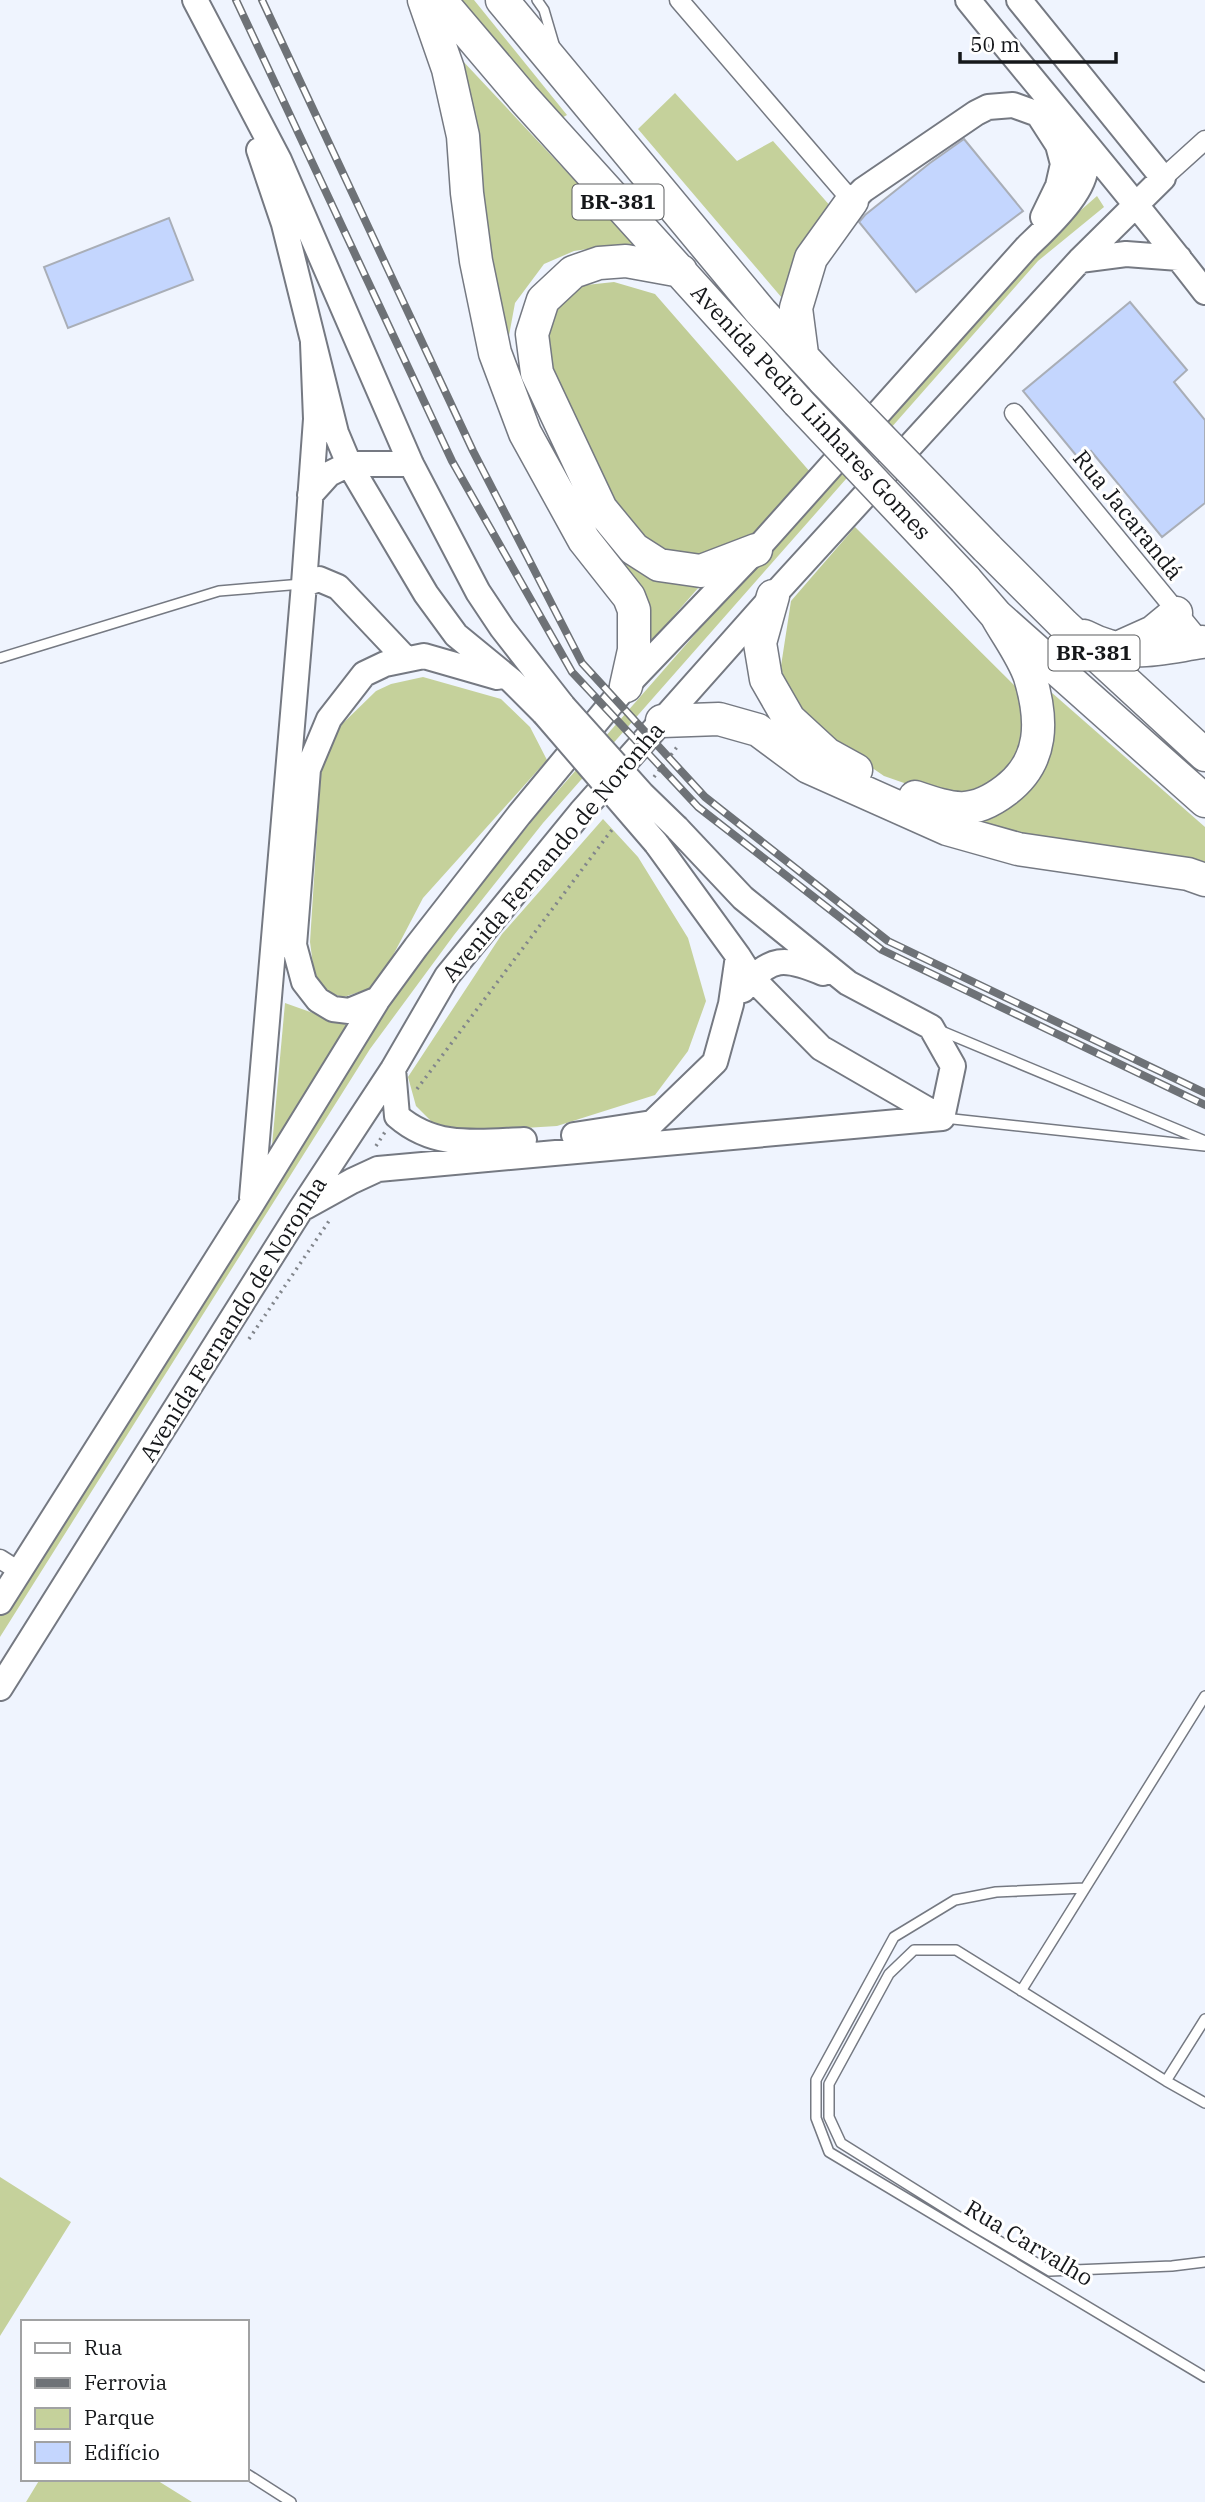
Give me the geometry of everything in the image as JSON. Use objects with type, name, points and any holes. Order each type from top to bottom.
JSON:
[{"type":"highway","points":[[424,0],[448,69],[463,136],[476,261],[495,353],[525,433],[584,540],[629,597],[634,610],[634,650],[626,686]]},
{"type":"highway","name":"Avenida Pedro Linhares Gomes","points":[[440,0],[526,100],[798,402],[996,615],[1205,801]]},
{"type":"highway","name":"Avenida Pedro Linhares Gomes","points":[[502,0],[761,312],[824,380],[1064,625],[1205,755]]},
{"type":"highway","points":[[802,354],[796,308],[811,258],[852,201]]},
{"type":"highway","points":[[681,271],[626,261],[599,263],[573,272],[542,300],[532,334],[537,373],[601,509],[634,549],[659,565],[701,571],[756,550]]},
{"type":"highway","points":[[773,596],[760,643],[766,679],[789,719],[827,754],[888,787],[951,809],[973,807],[992,801],[1020,779],[1030,766],[1038,737],[1036,706],[1029,675],[996,615]]},
{"type":"highway","points":[[1104,647],[1125,645],[1153,632],[1176,613]]},
{"type":"highway","points":[[1064,625],[1104,647],[1135,652],[1204,643]]},
{"type":"highway","points":[[663,721],[719,719],[758,730],[808,766],[947,829],[1018,849],[1188,874],[1205,880]]},
{"type":"main road","points":[[195,0],[279,160],[411,464],[478,592],[553,709],[656,843],[751,978],[821,1048],[942,1118]]},
{"type":"main road","points":[[968,0],[1068,125],[1138,205],[1205,292]]},
{"type":"main road","points":[[1019,0],[1163,178]]},
{"type":"main road","points":[[232,74],[284,224],[336,433],[349,464],[426,594],[456,635],[512,681],[553,709],[677,828],[743,898],[848,983]]},
{"type":"main road","points":[[852,201],[863,190],[976,113],[988,107],[1013,106],[1038,114],[1058,145],[1063,164],[1058,186],[1026,248]]},
{"type":"main road","points":[[1026,248],[1058,216],[1082,181],[1085,161],[1068,125]]},
{"type":"main road","name":"Avenida Fernando de Noronha","points":[[0,1688],[301,1209],[393,1069],[447,975],[581,813],[773,596],[1080,260],[1163,178]]},
{"type":"main road","name":"Avenida Fernando de Noronha","points":[[0,1602],[10,1565],[251,1205],[378,999],[519,815],[626,686],[756,550],[1026,248]]},
{"type":"main road","points":[[1080,260],[1126,254],[1179,258]]},
{"type":"main road","points":[[251,1205],[316,419],[313,342]]},
{"type":"main road","points":[[310,495],[329,474],[349,464],[411,464]]},
{"type":"main road","points":[[304,584],[320,579],[338,587],[415,657],[462,665],[512,681]]},
{"type":"main road","points":[[378,999],[349,1011],[333,1009],[318,1000],[304,982],[293,944],[309,769],[329,719],[364,674],[385,664],[415,657],[456,635],[470,613],[478,592]]},
{"type":"main road","points":[[393,1069],[397,1116],[412,1130],[455,1143],[556,1138],[652,1123],[715,1062],[732,1004],[738,956]]},
{"type":"main road","points":[[732,1004],[751,978],[769,964],[794,961],[848,983],[931,1027],[953,1066],[942,1118]]},
{"type":"main road","points":[[301,1209],[378,1170],[942,1118]]},
{"type":"street","points":[[679,0],[852,201]]},
{"type":"street","points":[[1163,178],[1205,141]]},
{"type":"street","name":"Rua Jacarandá","points":[[1014,413],[1176,613],[1204,643]]},
{"type":"lane","points":[[537,0],[544,9],[566,79]]},
{"type":"lane","points":[[0,657],[219,591],[304,584]]},
{"type":"lane","points":[[931,1027],[1205,1144]]},
{"type":"lane","points":[[942,1118],[1205,1144]]},
{"type":"lane","points":[[1021,1991],[1205,1696]]},
{"type":"lane","name":"Rua Carvalho","points":[[1085,1888],[996,1892],[955,1900],[894,1937],[816,2080],[816,2118],[829,2152],[1205,2377]]},
{"type":"lane","points":[[1205,2103],[956,1950],[914,1950],[889,1974],[829,2084],[830,2117],[841,2143],[1050,2271],[1124,2269],[1205,2262]]},
{"type":"lane","points":[[1166,2081],[1205,2019]]},
{"type":"lane","points":[[248,2475],[291,2502]]},
{"type":"path","points":[[651,781],[699,720]]},
{"type":"path","points":[[374,1148],[618,821]]},
{"type":"path","points":[[248,1340],[332,1216]]},
{"type":"green space","points":[[454,0],[474,0],[567,115],[558,120]]},
{"type":"green space","points":[[445,42],[639,249],[608,246],[574,251],[544,264],[515,303],[508,341],[525,394],[551,450],[597,530],[631,563],[706,579],[650,643],[517,388]]},
{"type":"green space","points":[[675,93],[737,161],[773,141],[832,208],[788,305],[638,129]]},
{"type":"green space","points":[[1097,196],[1104,207],[1038,261],[543,823],[454,935],[370,1049],[0,1637],[0,1615],[401,982],[541,810],[796,519],[1032,253]]},
{"type":"green space","points":[[614,282],[655,294],[811,473],[744,553],[659,556],[606,502],[555,390],[541,332],[549,308],[577,286]]},
{"type":"green space","points":[[855,527],[1023,694],[1029,734],[1006,782],[950,799],[884,776],[801,719],[787,694],[781,666],[791,601]]},
{"type":"green space","points":[[423,677],[501,699],[530,727],[547,760],[423,898],[377,986],[344,997],[328,993],[315,980],[310,942],[321,770],[337,729],[376,691],[391,684]]},
{"type":"green space","points":[[1046,692],[1051,692],[1205,827],[1205,866],[969,828]]},
{"type":"green space","points":[[603,819],[638,857],[688,938],[706,1001],[688,1051],[655,1095],[557,1126],[477,1131],[434,1124],[416,1106],[408,1077],[502,934]]},
{"type":"green space","points":[[285,1003],[358,1029],[271,1157]]},
{"type":"green space","points":[[0,2177],[71,2222],[0,2336]]},
{"type":"green space","points":[[39,2481],[158,2481],[192,2502],[26,2502]]},
{"type":"building","points":[[964,139],[1023,211],[916,292],[859,222],[930,163]]},
{"type":"building","points":[[169,218],[193,280],[68,328],[44,267]]},
{"type":"building","points":[[1130,302],[1187,370],[1174,382],[1205,420],[1205,503],[1162,537],[1091,451],[1080,460],[1023,391]]},
{"type":"railway","points":[[236,0],[452,461],[572,672],[698,807],[882,950],[1205,1105]]},
{"type":"railway","points":[[262,0],[473,451],[582,663],[705,797],[888,941],[1205,1093]]}]
